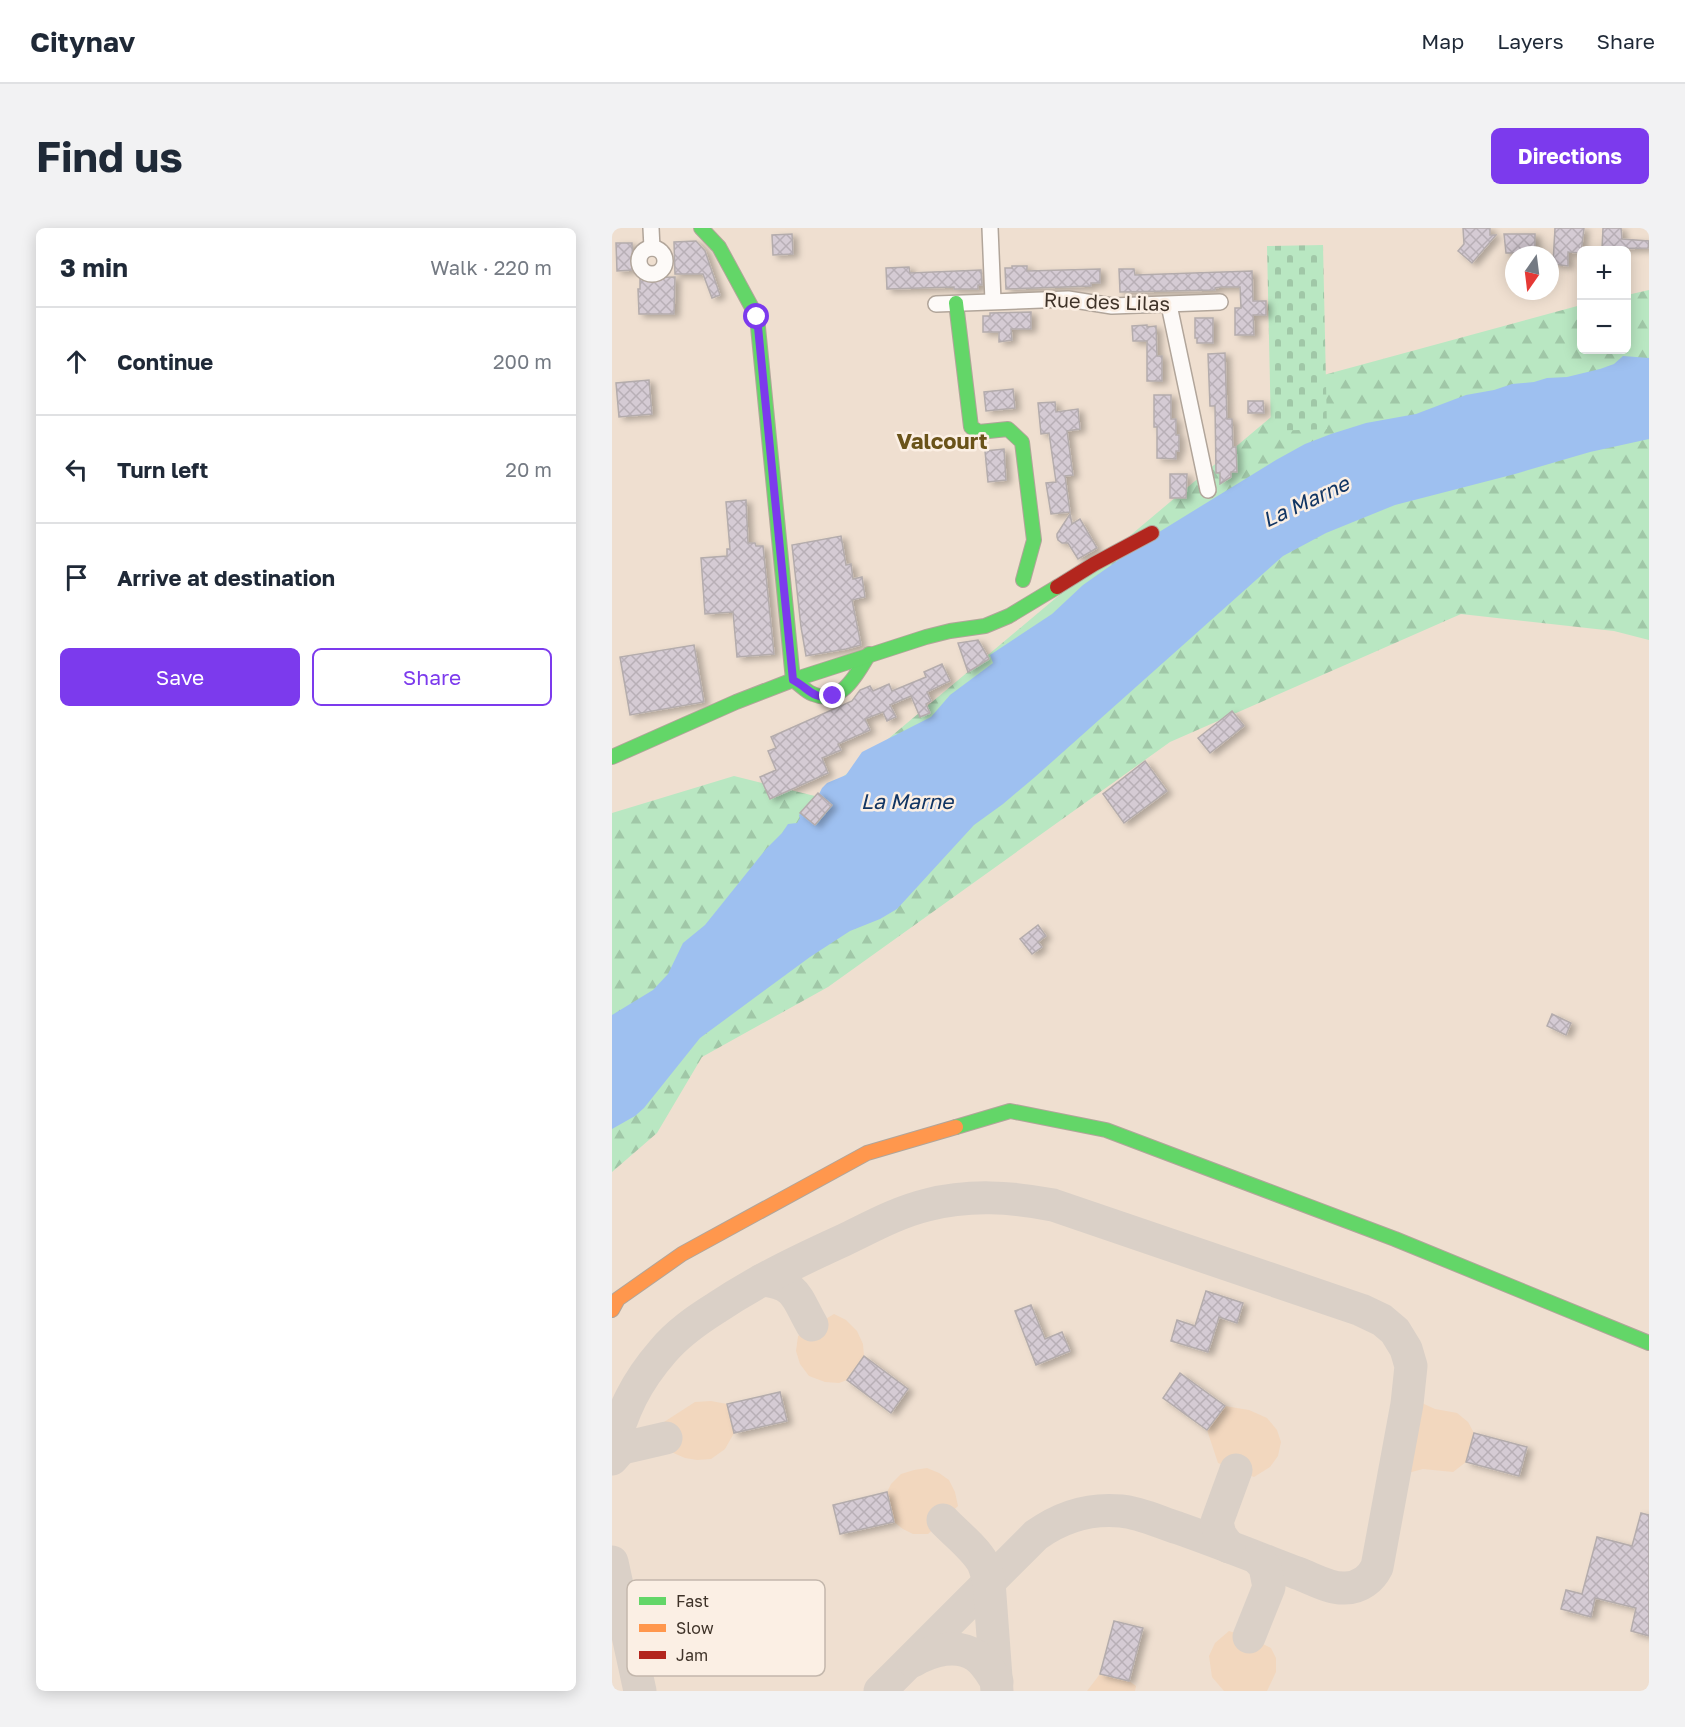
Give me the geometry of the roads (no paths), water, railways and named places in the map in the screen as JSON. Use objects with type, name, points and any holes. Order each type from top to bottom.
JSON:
[{"type":"street","points":[[651,228],[651,248]]},
{"type":"street","points":[[701,228],[719,248],[757,317],[793,680],[813,694],[826,698],[833,696],[841,693],[869,654]]},
{"type":"street","points":[[990,228],[993,301]]},
{"type":"street","name":"Rue des Lilas","points":[[936,304],[1068,299],[1112,306],[1220,302]]},
{"type":"street","points":[[956,303],[971,427],[979,432],[1008,429],[1022,442],[1034,540],[1023,580]]},
{"type":"street","points":[[1169,305],[1208,490]]},
{"type":"street","points":[[612,757],[793,680],[869,654],[942,633],[985,626],[1009,616],[1152,532]]},
{"type":"street","points":[[612,1310],[618,1299],[682,1254],[867,1153],[1010,1111],[1106,1130],[1395,1239],[1649,1343]]},
{"type":"water","name":"La Marne","points":[[1623,356],[1649,358],[1649,439],[1590,452],[1395,505],[1326,533],[1283,556],[1035,777],[974,825],[897,909],[880,919],[850,931],[810,957],[700,1038],[644,1108],[612,1129],[612,1015],[653,990],[668,974],[683,943],[705,925],[788,824],[797,823],[800,813],[816,825],[832,806],[819,794],[822,788],[827,783],[846,775],[862,752],[931,717],[950,695],[993,663],[990,655],[1052,614],[1083,585],[1151,537],[1305,444],[1366,423],[1416,414],[1466,395],[1512,384],[1567,377],[1600,369],[1614,364]]},
{"type":"district","name":"Valcourt","points":[[942,441]]}]
